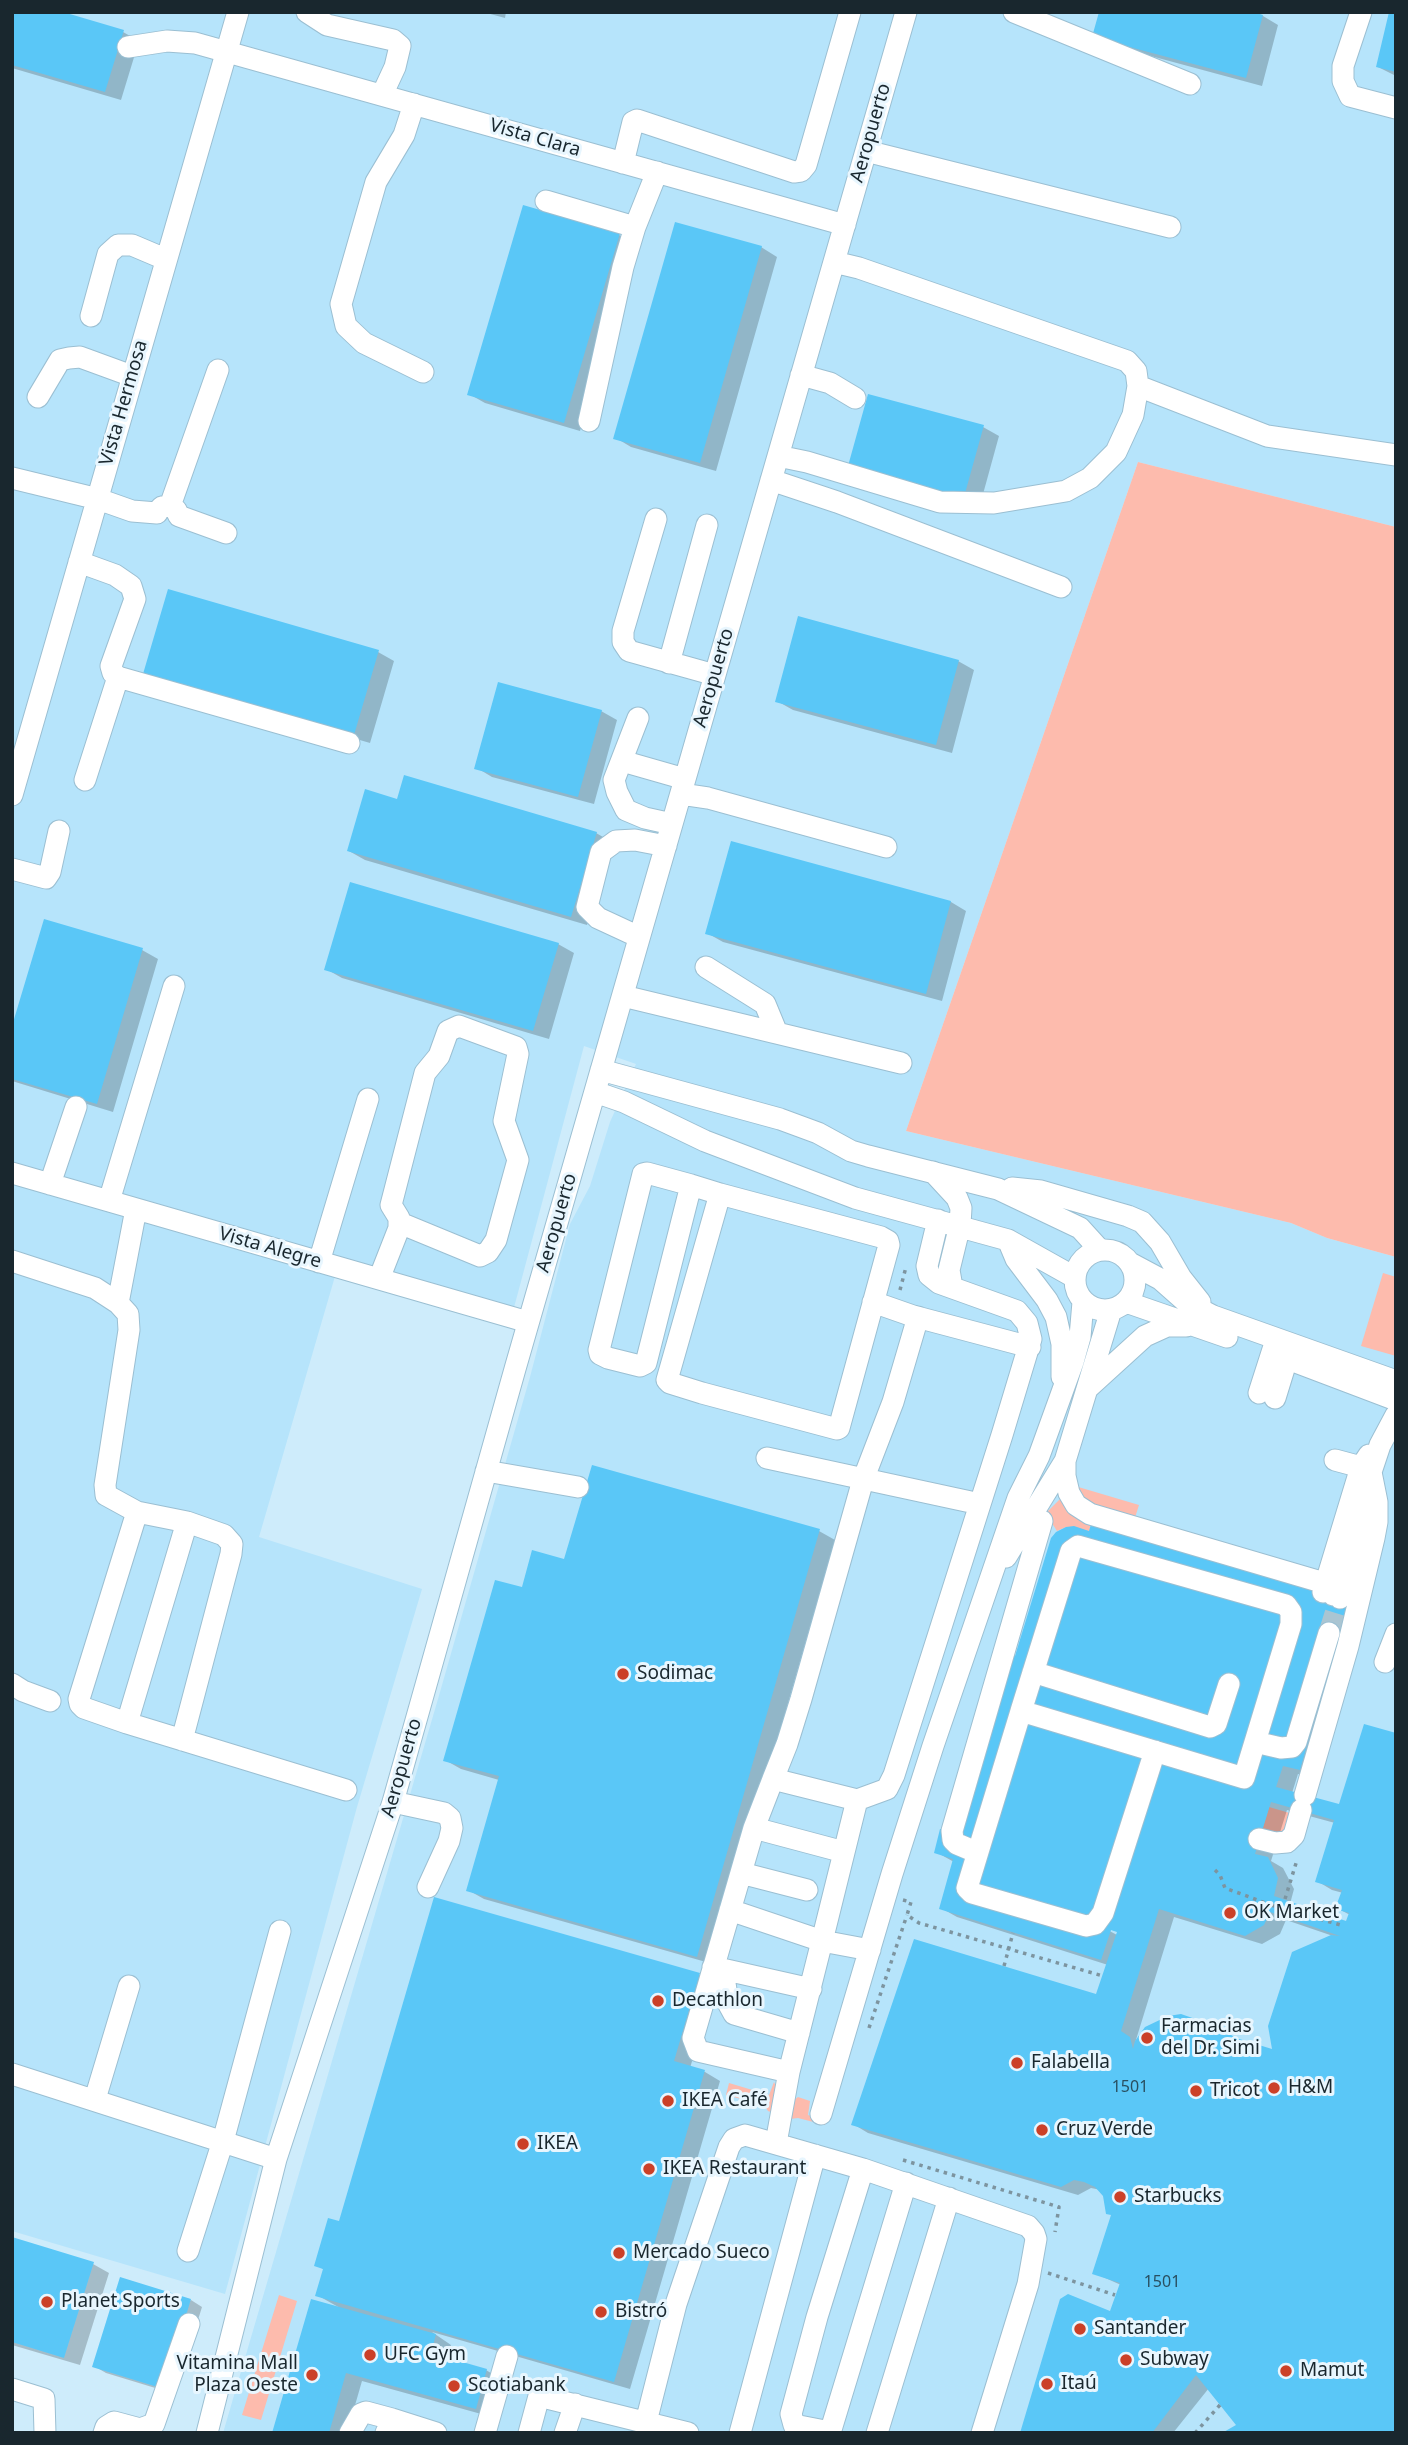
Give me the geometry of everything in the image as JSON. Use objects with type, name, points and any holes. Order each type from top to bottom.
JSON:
[{"type":"street","name":"Vista Hermosa","points":[[12,795],[237,12]]},
{"type":"street","points":[[307,12],[327,25],[393,40],[400,46],[395,67],[382,95]]},
{"type":"street","points":[[623,163],[633,122],[637,120],[794,172],[801,171],[806,165],[850,12]]},
{"type":"street","name":"Aeropuerto","points":[[207,2433],[276,2159],[393,1802],[528,1322],[906,12]]},
{"type":"street","points":[[1014,12],[1190,84]]},
{"type":"street","points":[[1361,12],[1343,66],[1343,81],[1350,96],[1396,108]]},
{"type":"street","name":"Vista Clara","points":[[128,47],[167,41],[195,43],[845,225]]},
{"type":"street","points":[[414,104],[404,135],[376,182],[341,304],[346,326],[364,343],[423,372]]},
{"type":"street","points":[[866,150],[1170,227]]},
{"type":"street","points":[[589,421],[623,267],[635,227],[657,172]]},
{"type":"street","points":[[547,201],[635,227]]},
{"type":"street","points":[[91,316],[108,254],[118,245],[132,245],[165,259]]},
{"type":"street","points":[[778,456],[807,462],[940,502],[994,503],[1066,491],[1090,478],[1116,452],[1133,415],[1138,386],[1136,371],[1127,361],[859,268],[834,262]]},
{"type":"street","points":[[38,397],[60,360],[79,357],[132,376]]},
{"type":"street","points":[[169,512],[218,370]]},
{"type":"street","points":[[801,375],[830,383],[855,398]]},
{"type":"street","points":[[1138,386],[1267,436],[1396,455]]},
{"type":"street","points":[[12,478],[98,499],[132,511],[169,512],[226,533]]},
{"type":"street","points":[[771,480],[837,502],[1061,587]]},
{"type":"street","points":[[656,519],[623,631],[623,642],[629,651],[715,675]]},
{"type":"street","points":[[669,663],[707,525]]},
{"type":"street","points":[[79,562],[115,575],[131,586],[135,599],[111,666],[118,677],[349,743]]},
{"type":"street","points":[[85,780],[118,677]]},
{"type":"street","points":[[638,718],[614,780],[619,800],[626,810],[645,818],[672,824]]},
{"type":"street","points":[[622,761],[708,798],[886,847]]},
{"type":"street","points":[[12,869],[46,878],[50,872],[60,831]]},
{"type":"street","points":[[639,937],[598,918],[587,907],[601,852],[616,841],[635,840],[666,846]]},
{"type":"street","points":[[706,967],[765,1004],[777,1033]]},
{"type":"street","points":[[109,1201],[174,986]]},
{"type":"street","points":[[622,996],[901,1063]]},
{"type":"street","points":[[379,1279],[400,1223],[391,1205],[425,1073],[439,1056],[448,1031],[458,1026],[516,1047],[518,1054],[504,1121],[518,1160],[496,1240],[488,1252],[480,1256],[400,1223]]},
{"type":"street","points":[[601,1070],[780,1119],[818,1133],[851,1151],[998,1188],[1080,1228],[1100,1250]]},
{"type":"street","points":[[595,1092],[621,1101],[705,1141],[808,1178],[844,1194],[1008,1240],[1074,1277]]},
{"type":"street","points":[[319,1262],[368,1099]]},
{"type":"street","points":[[50,1184],[76,1107]]},
{"type":"street","points":[[933,1172],[957,1198],[961,1208],[960,1225],[949,1269],[952,1287]]},
{"type":"street","name":"Vista Alegre","points":[[12,1173],[528,1322]]},
{"type":"street","points":[[691,1185],[646,1363],[640,1366],[604,1356],[599,1350],[641,1176],[647,1173],[691,1185],[720,1194],[886,1240],[889,1245],[839,1428],[793,1419],[668,1382],[720,1194]]},
{"type":"street","points":[[998,1188],[1041,1191],[1142,1222],[1160,1242],[1208,1322]]},
{"type":"street","points":[[118,1303],[136,1209]]},
{"type":"street","points":[[773,1779],[858,1800],[887,1789],[894,1775],[1030,1347],[1027,1323],[1017,1311],[933,1280],[928,1271],[938,1220]]},
{"type":"street","points":[[1008,1240],[1016,1259],[1047,1300],[1056,1317],[1062,1344],[1061,1393]]},
{"type":"street","points":[[1208,1322],[1160,1279],[1130,1263],[1120,1254],[1100,1250],[1080,1262],[1074,1277],[1077,1295],[1096,1310],[1118,1306],[1208,1322],[1281,1349],[1396,1400]]},
{"type":"street","points":[[12,1261],[95,1288],[118,1303],[128,1314],[129,1330],[106,1495],[137,1512],[187,1522],[224,1535],[232,1544],[182,1740]]},
{"type":"street","points":[[976,1852],[957,1844],[953,1840],[952,1830],[1044,1522],[1088,1388],[1118,1306],[1131,1296],[1135,1279],[1130,1263]]},
{"type":"street","points":[[821,2114],[886,1895],[986,1588],[1018,1498],[1039,1456],[1080,1336],[1083,1302]]},
{"type":"street","points":[[872,1306],[1030,1347]]},
{"type":"street","points":[[789,2072],[698,2051],[693,2038],[718,1968],[730,1910],[754,1828],[798,1710],[863,1480],[893,1402],[914,1319]]},
{"type":"street","points":[[1088,1388],[1145,1336],[1167,1326],[1208,1322]]},
{"type":"street","points":[[1281,1349],[1396,1381]]},
{"type":"street","points":[[1267,1395],[1281,1349]]},
{"type":"street","points":[[1065,1461],[1069,1493],[1076,1505],[1090,1514],[1328,1584],[1334,1589],[1332,1595],[1366,1470],[1396,1415]]},
{"type":"street","points":[[1039,1456],[1034,1487],[1044,1522]]},
{"type":"street","points":[[767,1458],[979,1504]]},
{"type":"street","points":[[1335,1460],[1366,1470]]},
{"type":"street","points":[[1259,1839],[1275,1843],[1287,1842],[1294,1835],[1348,1646],[1374,1538],[1377,1502],[1366,1470]]},
{"type":"street","points":[[486,1471],[578,1487]]},
{"type":"street","points":[[137,1512],[79,1699],[80,1704],[84,1708],[127,1723],[346,1790]]},
{"type":"street","points":[[127,1723],[187,1522]]},
{"type":"street","points":[[986,1588],[1044,1522]]},
{"type":"street","points":[[1021,1711],[1244,1777],[1291,1624],[1291,1612],[1281,1602],[1078,1546],[1071,1551],[976,1852],[967,1888],[972,1893],[1086,1926],[1095,1924],[1103,1913],[1155,1751]]},
{"type":"street","points":[[1255,1742],[1281,1748],[1292,1747],[1296,1742],[1329,1633]]},
{"type":"street","points":[[1385,1662],[1396,1634]]},
{"type":"street","points":[[1033,1672],[1210,1727],[1216,1724],[1229,1684]]},
{"type":"street","points":[[12,1684],[50,1702]]},
{"type":"street","points":[[776,2143],[789,2072],[858,1800]]},
{"type":"street","points":[[393,1802],[444,1814],[450,1818],[452,1828],[449,1841],[428,1887]]},
{"type":"street","points":[[754,1828],[844,1852]]},
{"type":"street","points":[[741,1873],[807,1890]]},
{"type":"street","points":[[730,1910],[822,1941],[870,1950]]},
{"type":"street","points":[[188,2251],[223,2141],[280,1931]]},
{"type":"street","points":[[718,1968],[811,1989]]},
{"type":"street","points":[[718,1968],[734,2014],[799,2033]]},
{"type":"street","points":[[95,2099],[130,1986]]},
{"type":"street","points":[[12,2074],[276,2159]]},
{"type":"street","points":[[646,2422],[676,2304],[729,2147],[734,2139],[745,2135],[906,2183],[1028,2226],[1034,2233],[1036,2239],[1028,2284],[982,2433]]},
{"type":"street","points":[[740,2433],[815,2155]]},
{"type":"street","points":[[863,2169],[817,2317],[791,2414],[794,2425],[830,2432],[906,2183]]},
{"type":"street","points":[[877,2433],[949,2198]]},
{"type":"street","points":[[104,2433],[106,2427],[114,2422],[140,2429],[154,2424],[189,2324]]},
{"type":"street","points":[[485,2433],[507,2356]]},
{"type":"street","points":[[12,2389],[44,2399],[45,2433]]},
{"type":"street","points":[[529,2433],[539,2396],[688,2433]]},
{"type":"street","points":[[565,2433],[575,2404]]},
{"type":"street","points":[[350,2433],[360,2414],[366,2412],[389,2426],[436,2433]]},
{"type":"path","points":[[909,1259],[899,1291],[914,1319]]},
{"type":"path","points":[[1214,1870],[1220,1875],[1225,1888],[1271,1905],[1344,1926]]},
{"type":"path","points":[[868,2033],[911,1902],[886,1895]]},
{"type":"path","points":[[907,1915],[919,1923],[1102,1976]]},
{"type":"path","points":[[1004,1966],[1013,1933]]},
{"type":"path","points":[[894,2157],[1059,2207],[1055,2235]]},
{"type":"path","points":[[1042,2271],[1115,2295]]},
{"type":"path","points":[[1195,2433],[1220,2405]]},
{"type":"shaded area","points":[[12,12],[1396,12],[1396,527],[1138,462],[906,1131],[1291,1223],[1327,1238],[1396,1257],[1396,2433],[223,2433],[438,1699],[530,1377],[570,1224],[590,1186],[610,1122],[636,1064],[584,1046],[512,1315],[338,1266],[259,1537],[422,1589],[357,1807],[225,2294],[12,2231]]},
{"type":"shaded area","points":[[1138,462],[1396,527],[1396,1257],[1327,1238],[1291,1223],[906,1131]]},
{"type":"shaded area","points":[[1383,1273],[1396,1277],[1396,1356],[1361,1346]]},
{"type":"shaded area","points":[[1075,1486],[1139,1505],[1133,1524],[1088,1508]]},
{"type":"shaded area","points":[[1062,1497],[1092,1521],[1089,1531],[1066,1527],[1057,1531],[1048,1517],[1048,1511]]},
{"type":"shaded area","points":[[1269,1807],[1293,1814],[1284,1836],[1261,1833]]},
{"type":"shaded area","points":[[774,2082],[777,2089],[773,2113],[764,2105],[726,2095],[729,2083],[769,2095]]},
{"type":"shaded area","points":[[798,2097],[810,2101],[808,2115],[826,2120],[825,2125],[798,2118],[790,2119],[794,2100]]},
{"type":"shaded area","points":[[279,2295],[297,2301],[261,2420],[242,2415]]},
{"type":"building","points":[[12,12],[63,12],[124,30],[105,92],[12,65]]},
{"type":"building","points":[[1099,12],[1254,12],[1263,15],[1246,78],[1092,37]]},
{"type":"building","points":[[1389,12],[1396,12],[1396,72],[1376,67]]},
{"type":"building","points":[[523,205],[620,233],[564,423],[467,395]]},
{"type":"building","points":[[675,222],[762,246],[700,463],[613,439]]},
{"type":"building","points":[[868,394],[984,425],[964,497],[848,466]]},
{"type":"building","points":[[168,589],[379,650],[354,735],[143,674]]},
{"type":"building","points":[[798,616],[959,660],[936,745],[775,702]]},
{"type":"building","points":[[498,682],[602,710],[578,797],[474,769]]},
{"type":"building","points":[[404,775],[597,832],[571,917],[347,851],[365,789],[397,799]]},
{"type":"building","points":[[731,841],[951,901],[926,994],[705,934]]},
{"type":"building","points":[[350,882],[559,943],[533,1031],[324,970]]},
{"type":"building","points":[[44,919],[143,948],[97,1104],[12,1079],[12,1026]]},
{"type":"building","name":"Sodimac","points":[[592,1465],[820,1529],[697,1957],[466,1891],[499,1776],[443,1761],[495,1580],[522,1587],[532,1550],[564,1559]]},
{"type":"building","points":[[1092,1521],[1352,1600],[1341,1637],[1338,1637],[1300,1770],[1283,1766],[1276,1787],[1339,1804],[1364,1724],[1396,1733],[1396,2433],[1222,2433],[1236,2425],[1196,2375],[1152,2433],[1020,2433],[1060,2299],[1068,2294],[1110,2311],[1120,2283],[1092,2274],[1111,2215],[1106,2214],[1103,2196],[1095,2187],[1084,2182],[1074,2180],[1061,2187],[851,2125],[914,1939],[1096,1994],[1117,1932],[1111,1930],[1101,1960],[939,1909],[953,1859],[934,1853],[940,1829],[947,1829],[1004,1652],[1015,1656],[1051,1538],[1066,1527],[1074,1526],[1089,1531]],"holes":[[[1271,1802],[1334,1820],[1315,1882],[1342,1890],[1335,1909],[1349,1913],[1346,1921],[1274,1896],[1278,1878],[1268,1857],[1255,1854]],[[1159,1909],[1245,1936],[1264,1925],[1270,1912],[1340,1936],[1331,1935],[1292,1952],[1268,2026],[1272,2049],[1236,2038],[1223,2030],[1210,2030],[1201,2021],[1181,2014],[1168,2016],[1145,2027],[1133,2049],[1130,2037],[1121,2031]]]},
{"type":"building","name":"IKEA","points":[[434,1897],[700,1973],[674,2061],[705,2070],[614,2382],[315,2296],[323,2269],[314,2266],[328,2218],[339,2221]]},
{"type":"building","name":"Planet Sports","points":[[12,2237],[94,2262],[64,2358],[12,2342]]},
{"type":"building","points":[[120,2277],[191,2299],[164,2389],[92,2367]]},
{"type":"building","points":[[311,2299],[436,2334],[431,2353],[487,2369],[476,2409],[346,2373],[329,2433],[272,2433]]},
{"type":"tunnel","points":[[1329,1633],[1340,1598]]},
{"type":"place","name":"Sodimac","points":[[623,1674]]},
{"type":"place","name":"OK Market","points":[[1230,1913]]},
{"type":"place","name":"Decathlon","points":[[658,2001]]},
{"type":"place","name":"Farmacias del Dr. Simi","points":[[1147,2038]]},
{"type":"place","name":"Falabella","points":[[1017,2063]]},
{"type":"place","name":"H&M","points":[[1274,2088]]},
{"type":"place","name":"Tricot","points":[[1196,2091]]},
{"type":"place","name":"IKEA Café","points":[[668,2101]]},
{"type":"place","name":"Cruz Verde","points":[[1042,2130]]},
{"type":"place","name":"IKEA","points":[[523,2144]]},
{"type":"place","name":"IKEA Restaurant","points":[[649,2169]]},
{"type":"place","name":"Starbucks","points":[[1120,2197]]},
{"type":"place","name":"Mercado Sueco","points":[[619,2253]]},
{"type":"place","name":"Planet Sports","points":[[47,2302]]},
{"type":"place","name":"Bistró","points":[[601,2312]]},
{"type":"place","name":"Santander","points":[[1080,2329]]},
{"type":"place","name":"UFC Gym","points":[[370,2355]]},
{"type":"place","name":"Subway","points":[[1126,2360]]},
{"type":"place","name":"Mamut","points":[[1286,2371]]},
{"type":"place","name":"Vitamina Mall Plaza Oeste","points":[[312,2375]]},
{"type":"place","name":"Itaú","points":[[1047,2384]]},
{"type":"place","name":"Scotiabank","points":[[454,2386]]}]
